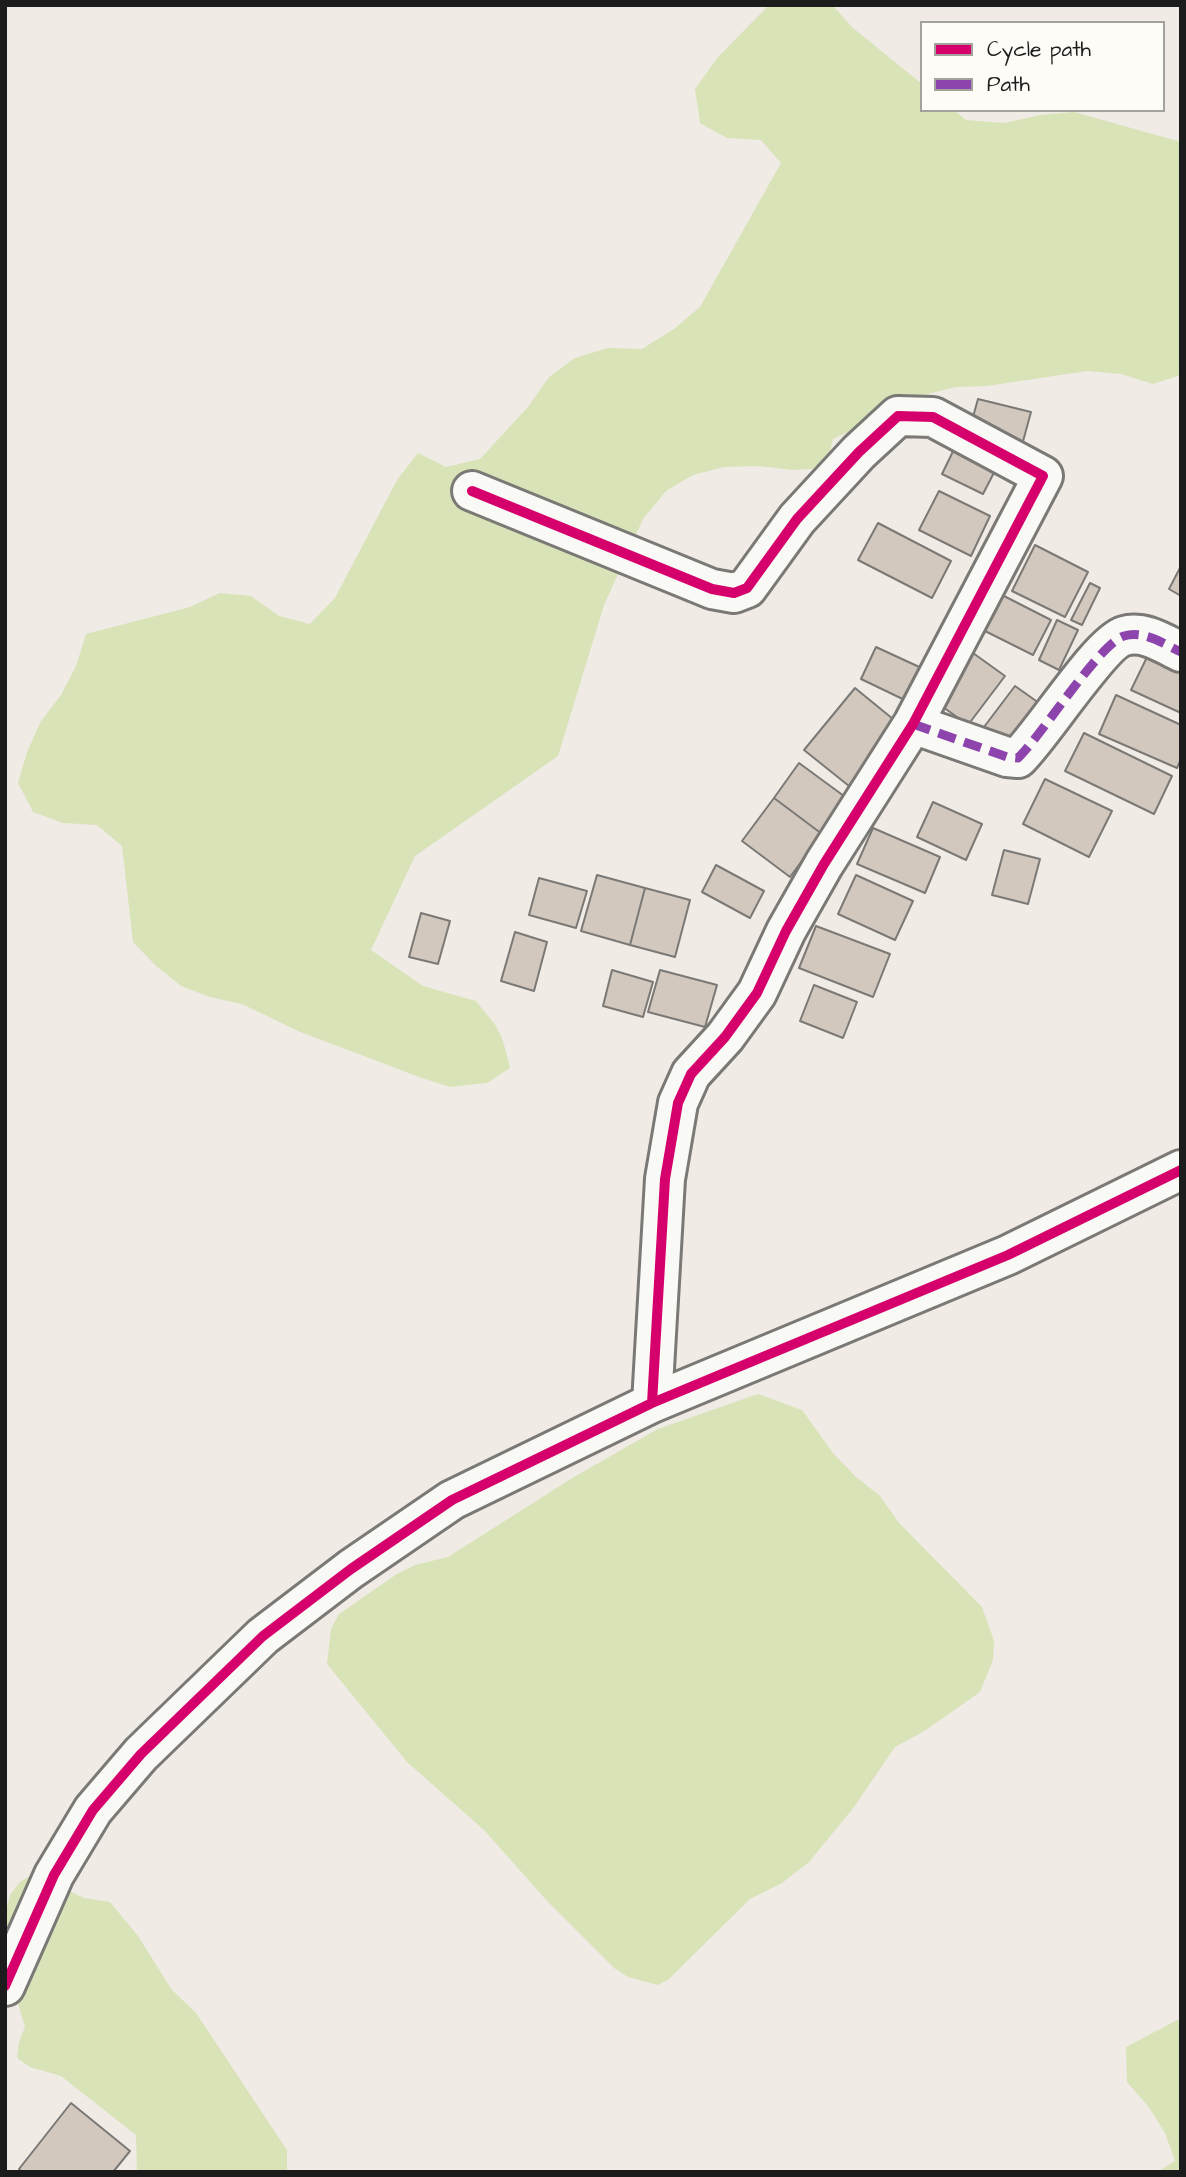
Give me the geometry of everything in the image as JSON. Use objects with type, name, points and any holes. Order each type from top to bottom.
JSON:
[{"type":"street","points":[[472,491],[712,589],[734,593],[747,588],[797,519],[859,452],[898,416],[933,416],[1042,475],[914,724],[824,864],[786,931],[757,993],[725,1037],[691,1074],[678,1103],[665,1179],[652,1404]]},
{"type":"street","points":[[914,724],[1007,757],[1018,758],[1032,744],[1086,672],[1112,644],[1125,636],[1149,636],[1181,652]]},
{"type":"street","points":[[5,1986],[54,1875],[93,1810],[141,1754],[263,1636],[351,1569],[452,1500],[652,1404],[1008,1255],[1181,1170]]},
{"type":"green space","points":[[832,5],[853,28],[920,82],[920,112],[956,112],[966,120],[1004,123],[1041,115],[1074,112],[1181,142],[1181,375],[1153,384],[1121,374],[1087,371],[987,386],[956,387],[924,395],[833,439],[826,468],[793,470],[758,466],[724,467],[693,475],[666,491],[643,519],[604,605],[558,756],[415,856],[371,950],[423,986],[476,1001],[496,1026],[510,1068],[487,1083],[450,1087],[298,1031],[242,1004],[210,997],[181,986],[133,942],[122,846],[97,825],[63,823],[33,812],[18,783],[27,752],[41,721],[61,695],[76,666],[86,634],[190,607],[220,593],[251,596],[279,616],[310,624],[335,598],[397,480],[418,453],[446,467],[480,459],[528,407],[549,377],[575,358],[608,348],[642,349],[674,329],[700,307],[781,163],[761,140],[727,138],[700,123],[695,89],[718,57],[767,7]]},
{"type":"green space","points":[[758,1394],[802,1410],[833,1453],[855,1476],[880,1496],[899,1523],[982,1607],[994,1641],[993,1660],[980,1692],[926,1730],[895,1747],[854,1807],[809,1862],[782,1883],[750,1899],[669,1979],[658,1985],[628,1977],[614,1968],[548,1902],[484,1830],[407,1762],[327,1664],[331,1629],[339,1614],[397,1574],[415,1565],[448,1557],[574,1477],[658,1429]]},
{"type":"green space","points":[[33,1874],[84,1898],[110,1902],[138,1936],[172,1990],[196,2013],[287,2150],[287,2172],[137,2172],[136,2135],[61,2076],[30,2067],[17,2058],[25,2027],[5,1960],[5,1916],[10,1895],[20,1882]]},
{"type":"green space","points":[[1181,2018],[1181,2172],[1157,2172],[1175,2161],[1165,2133],[1148,2106],[1127,2082],[1126,2047]]},
{"type":"building","points":[[978,399],[1031,412],[1022,445],[969,431]]},
{"type":"building","points":[[959,439],[1001,459],[983,494],[942,474]]},
{"type":"building","points":[[939,491],[990,516],[971,556],[919,530]]},
{"type":"building","points":[[878,523],[951,561],[932,598],[858,560]]},
{"type":"building","points":[[1035,545],[1088,572],[1065,617],[1012,591]]},
{"type":"building","points":[[1181,566],[1181,596],[1169,589]]},
{"type":"building","points":[[1090,583],[1100,588],[1082,625],[1071,620]]},
{"type":"building","points":[[1002,595],[1051,620],[1033,655],[985,631]]},
{"type":"building","points":[[1057,620],[1078,630],[1059,670],[1039,660]]},
{"type":"building","points":[[876,647],[928,671],[913,704],[861,679]]},
{"type":"building","points":[[973,653],[1005,676],[968,725],[936,702]]},
{"type":"building","points":[[1149,653],[1181,668],[1181,713],[1131,690]]},
{"type":"building","points":[[1015,686],[1039,703],[1008,745],[984,727]]},
{"type":"building","points":[[855,688],[904,728],[854,790],[804,750]]},
{"type":"building","points":[[1116,695],[1181,725],[1181,759],[1177,768],[1099,734]]},
{"type":"building","points":[[1084,733],[1172,776],[1154,814],[1065,771]]},
{"type":"building","points":[[799,763],[848,799],[822,834],[774,798]]},
{"type":"building","points":[[1045,779],[1112,811],[1089,857],[1023,824]]},
{"type":"building","points":[[774,798],[822,834],[790,877],[742,841]]},
{"type":"building","points":[[933,802],[982,824],[966,860],[917,837]]},
{"type":"building","points":[[873,828],[940,857],[925,893],[857,864]]},
{"type":"building","points":[[1004,850],[1040,859],[1028,904],[992,895]]},
{"type":"building","points":[[716,865],[764,891],[750,918],[702,892]]},
{"type":"building","points":[[597,875],[645,888],[630,945],[581,931]]},
{"type":"building","points":[[856,875],[913,901],[895,940],[838,914]]},
{"type":"building","points":[[539,878],[587,891],[576,928],[529,915]]},
{"type":"building","points":[[645,888],[690,900],[675,957],[630,945]]},
{"type":"building","points":[[421,913],[450,921],[438,964],[409,957]]},
{"type":"building","points":[[816,926],[890,954],[873,997],[799,968]]},
{"type":"building","points":[[515,932],[547,942],[534,991],[501,981]]},
{"type":"building","points":[[612,970],[653,982],[643,1017],[603,1006]]},
{"type":"building","points":[[660,970],[717,985],[705,1027],[648,1012]]},
{"type":"building","points":[[814,985],[857,1002],[843,1038],[800,1021]]},
{"type":"building","points":[[71,2103],[130,2151],[113,2172],[22,2172],[19,2169]]},
{"type":"marked path","points":[[913,724],[1007,757],[1018,758],[1086,672],[1114,642],[1124,636],[1139,635],[1181,652]]},
{"type":"cycle path","points":[[472,491],[712,589],[734,593],[747,588],[797,519],[859,452],[898,416],[933,417],[1043,476],[913,724],[824,864],[786,931],[757,993],[725,1037],[691,1074],[678,1103],[665,1179],[652,1403]]},
{"type":"cycle path","points":[[5,1986],[54,1875],[93,1810],[141,1754],[263,1636],[351,1569],[452,1500],[652,1403],[1008,1255],[1181,1170]]}]
